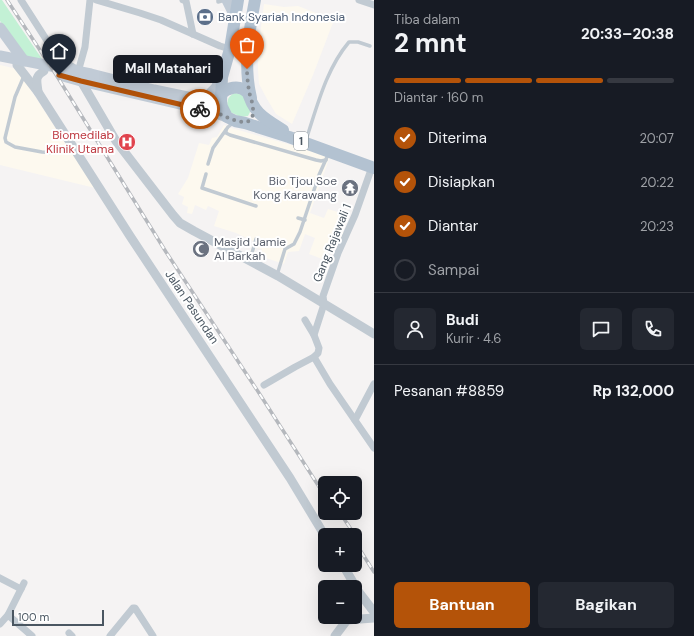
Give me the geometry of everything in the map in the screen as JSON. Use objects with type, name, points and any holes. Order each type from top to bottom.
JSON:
[{"type":"main road","points":[[226,0],[235,16]]},
{"type":"main road","points":[[236,120],[222,107],[216,94],[230,49],[238,0]]},
{"type":"main road","points":[[0,62],[21,63],[79,74],[214,112],[236,120],[250,121],[253,108],[247,80],[246,59],[255,0]]},
{"type":"main road","points":[[0,28],[21,63]]},
{"type":"main road","points":[[0,56],[44,71],[91,74],[197,99],[216,94],[233,87],[248,92],[252,104]]},
{"type":"main road","name":"1","points":[[252,104],[260,114],[277,127],[291,135],[373,166]]},
{"type":"main road","name":"1","points":[[236,120],[289,137],[327,156],[373,166]]},
{"type":"street","points":[[21,0],[53,50],[79,74],[116,141],[180,222],[276,275],[374,334]]},
{"type":"street","points":[[79,74],[85,47],[90,0]]},
{"type":"street","points":[[96,0],[147,15],[230,49]]},
{"type":"street","points":[[185,0],[193,34]]},
{"type":"street","points":[[359,0],[374,5]]},
{"type":"street","name":"Jalan Pasundan","points":[[21,63],[25,75],[38,92],[130,236],[290,478],[320,528]]},
{"type":"street","points":[[38,92],[36,78],[44,71]]},
{"type":"street","name":"Gang Rajawali 1","points":[[314,335],[324,304],[323,296],[338,253],[356,215],[373,166]]},
{"type":"street","points":[[264,385],[314,357],[318,353],[319,348],[314,335],[305,320]]},
{"type":"street","points":[[314,357],[330,384],[374,448]]},
{"type":"street","points":[[355,420],[373,388]]},
{"type":"street","points":[[0,578],[23,586],[8,615],[0,624]]},
{"type":"street","points":[[362,596],[374,612]]},
{"type":"street","points":[[110,636],[134,608],[149,634]]},
{"type":"street","points":[[8,615],[32,636]]},
{"type":"street","points":[[362,618],[374,618]]},
{"type":"street","points":[[335,636],[343,624]]},
{"type":"lane","points":[[218,0],[218,2],[226,0]]},
{"type":"lane","points":[[306,140],[326,81],[342,50],[349,42],[358,42],[370,46]]},
{"type":"lane","points":[[25,75],[15,97],[5,138],[6,142],[15,147],[56,153],[64,152],[73,146]]},
{"type":"lane","points":[[208,164],[213,148],[228,127],[236,120]]},
{"type":"lane","points":[[226,130],[226,132],[230,135],[316,160],[321,161],[327,156]]},
{"type":"lane","points":[[212,147],[219,136],[223,135]]},
{"type":"lane","points":[[276,275],[285,249],[294,244],[300,232],[327,156]]},
{"type":"lane","points":[[206,174],[202,188],[256,206]]},
{"type":"lane","points":[[298,218],[305,220]]},
{"type":"lane","points":[[250,262],[256,240]]},
{"type":"shaded area","points":[[264,4],[284,7],[298,6],[334,20],[292,124],[276,114],[259,84],[258,49]]},
{"type":"shaded area","points":[[0,65],[17,69],[95,188],[0,165]]},
{"type":"shaded area","points":[[224,125],[330,156],[310,213],[324,218],[328,209],[341,213],[335,229],[346,233],[340,245],[331,243],[325,260],[309,254],[315,238],[305,234],[299,251],[288,252],[284,264],[260,256],[262,249],[256,248],[254,254],[250,252],[253,241],[236,233],[214,226],[219,211],[208,206],[206,210],[195,205],[192,214],[187,213],[188,207],[182,204],[184,197],[178,194],[188,178],[199,143],[209,145],[212,138],[217,137]]},
{"type":"green space","points":[[0,0],[2,0],[42,59],[26,57],[0,21]]},
{"type":"green space","points":[[235,93],[243,94],[251,110],[248,116],[241,117],[228,111],[228,100],[230,96]]},
{"type":"railway","points":[[7,0],[55,73],[166,252],[318,485]]},
{"type":"railway","points":[[345,520],[350,528]]},
{"type":"railway","points":[[362,553],[374,572]]},
{"type":"way so far","points":[[200,109],[214,112],[235,121],[250,121],[253,114],[253,108],[247,80],[247,69]]},
{"type":"place","name":"Bank Syariah Indonesia","points":[[205,17]]},
{"type":"place","name":"Mall Matahari","points":[[247,69]]},
{"type":"place","name":"Biomedilab Klinik Utama","points":[[127,142]]},
{"type":"place","name":"Bio Tjou Soe Kong Karawang","points":[[350,188]]},
{"type":"place","name":"Masjid Jamie Al Barkah","points":[[201,249]]},
{"type":"route","points":[[59,75],[200,109]]}]
